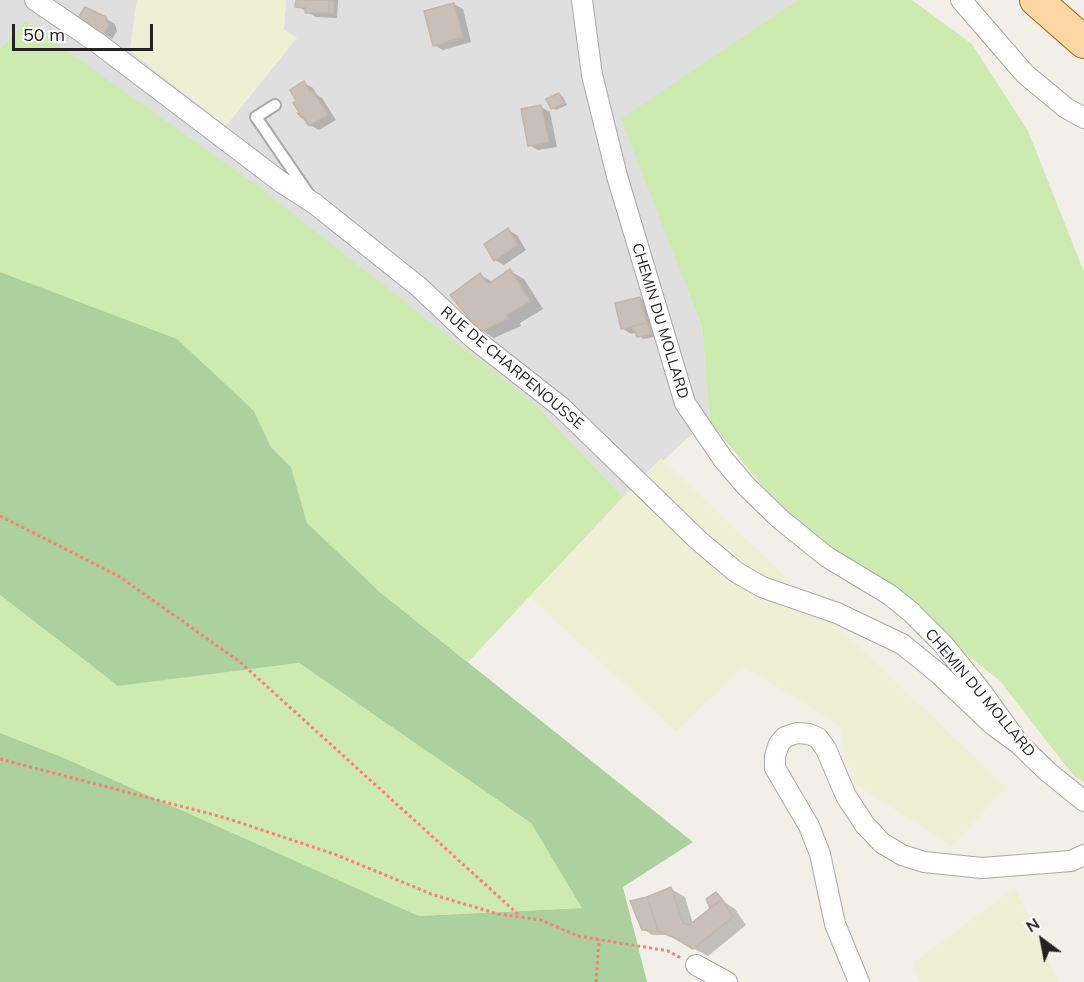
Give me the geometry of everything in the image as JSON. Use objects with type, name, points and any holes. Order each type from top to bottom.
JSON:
[{"type":"main road","points":[[1036,0],[1084,42]]},
{"type":"main road","points":[[1069,0],[1084,13]]},
{"type":"street","name":"RUE DE CHARPENOUSSE","points":[[35,0],[99,44],[281,182],[315,204],[419,287],[473,338],[561,407],[698,540],[736,572],[762,587],[837,613],[902,644],[938,673],[993,725],[1019,744]]},
{"type":"street","name":"CHEMIN DU MOLLARD","points":[[582,0],[592,75],[617,176],[685,403],[723,459],[746,486],[780,519],[827,557],[890,595],[911,612],[943,644],[981,691],[1019,744],[1048,772],[1084,801]]},
{"type":"street","points":[[961,0],[1025,74],[1066,108],[1084,118]]},
{"type":"street","points":[[859,982],[835,924],[820,854],[809,826],[775,768],[777,750],[785,737],[797,733],[809,734],[818,738],[826,749],[846,796],[865,825],[882,843],[902,855],[924,862],[982,868],[1071,861],[1084,855]]},
{"type":"street","points":[[696,965],[727,982]]},
{"type":"lane","points":[[275,105],[256,117],[315,204]]},
{"type":"path","points":[[0,516],[120,577],[240,662],[521,917]]},
{"type":"path","points":[[0,759],[226,818],[334,854],[434,895],[498,914],[541,920],[578,936],[668,951],[696,965]]},
{"type":"path","points":[[596,982],[599,941]]},
{"type":"shaded area","points":[[0,0],[137,0],[130,51],[297,39],[284,30],[286,0],[797,0],[622,119],[702,327],[710,418],[623,497],[535,404],[25,21],[0,49]]},
{"type":"green space","points":[[137,0],[286,0],[284,30],[297,38],[226,126],[130,51]]},
{"type":"green space","points":[[797,0],[912,0],[972,44],[1028,131],[1084,272],[1084,783],[1073,775],[1000,681],[777,504],[710,422],[702,327],[621,119]]},
{"type":"green space","points":[[25,21],[256,185],[535,404],[623,497],[468,662],[381,593],[307,523],[291,467],[271,447],[254,411],[0,272],[0,49]]},
{"type":"green space","points":[[0,272],[177,339],[254,411],[271,447],[291,467],[307,523],[381,593],[693,842],[623,887],[647,982],[0,982],[0,733],[62,757],[419,916],[582,908],[531,823],[299,663],[118,686],[0,595]]},
{"type":"green space","points":[[661,458],[1006,787],[952,847],[852,782],[839,725],[744,667],[676,731],[528,596]]},
{"type":"green space","points":[[0,595],[118,686],[299,663],[531,823],[583,908],[419,916],[62,757],[0,733]]},
{"type":"green space","points":[[1015,887],[1058,982],[920,982],[913,963]]},
{"type":"building","points":[[296,0],[329,0],[329,13],[305,13],[306,8],[295,7]]},
{"type":"building","points":[[329,0],[334,0],[334,14],[329,13]]},
{"type":"building","points":[[454,3],[463,37],[433,46],[424,11]]},
{"type":"building","points":[[85,7],[106,17],[109,25],[103,36],[77,19]]},
{"type":"building","points":[[304,81],[328,115],[309,126],[293,103],[296,101],[290,90]]},
{"type":"building","points":[[559,93],[564,103],[551,109],[546,99]]},
{"type":"building","points":[[541,105],[549,142],[528,146],[521,109]]},
{"type":"building","points":[[508,228],[518,245],[494,261],[484,244]]},
{"type":"building","points":[[510,269],[530,301],[507,315],[509,318],[480,332],[450,295],[480,273],[488,284]]},
{"type":"building","points":[[640,297],[647,323],[621,329],[615,303]]},
{"type":"building","points":[[647,323],[651,335],[637,337],[632,326]]},
{"type":"building","points":[[671,887],[683,923],[689,925],[722,899],[733,917],[693,949],[658,931],[647,897]]},
{"type":"building","points":[[716,892],[722,899],[710,908],[706,899]]},
{"type":"building","points":[[647,897],[658,931],[642,930],[630,901]]}]
